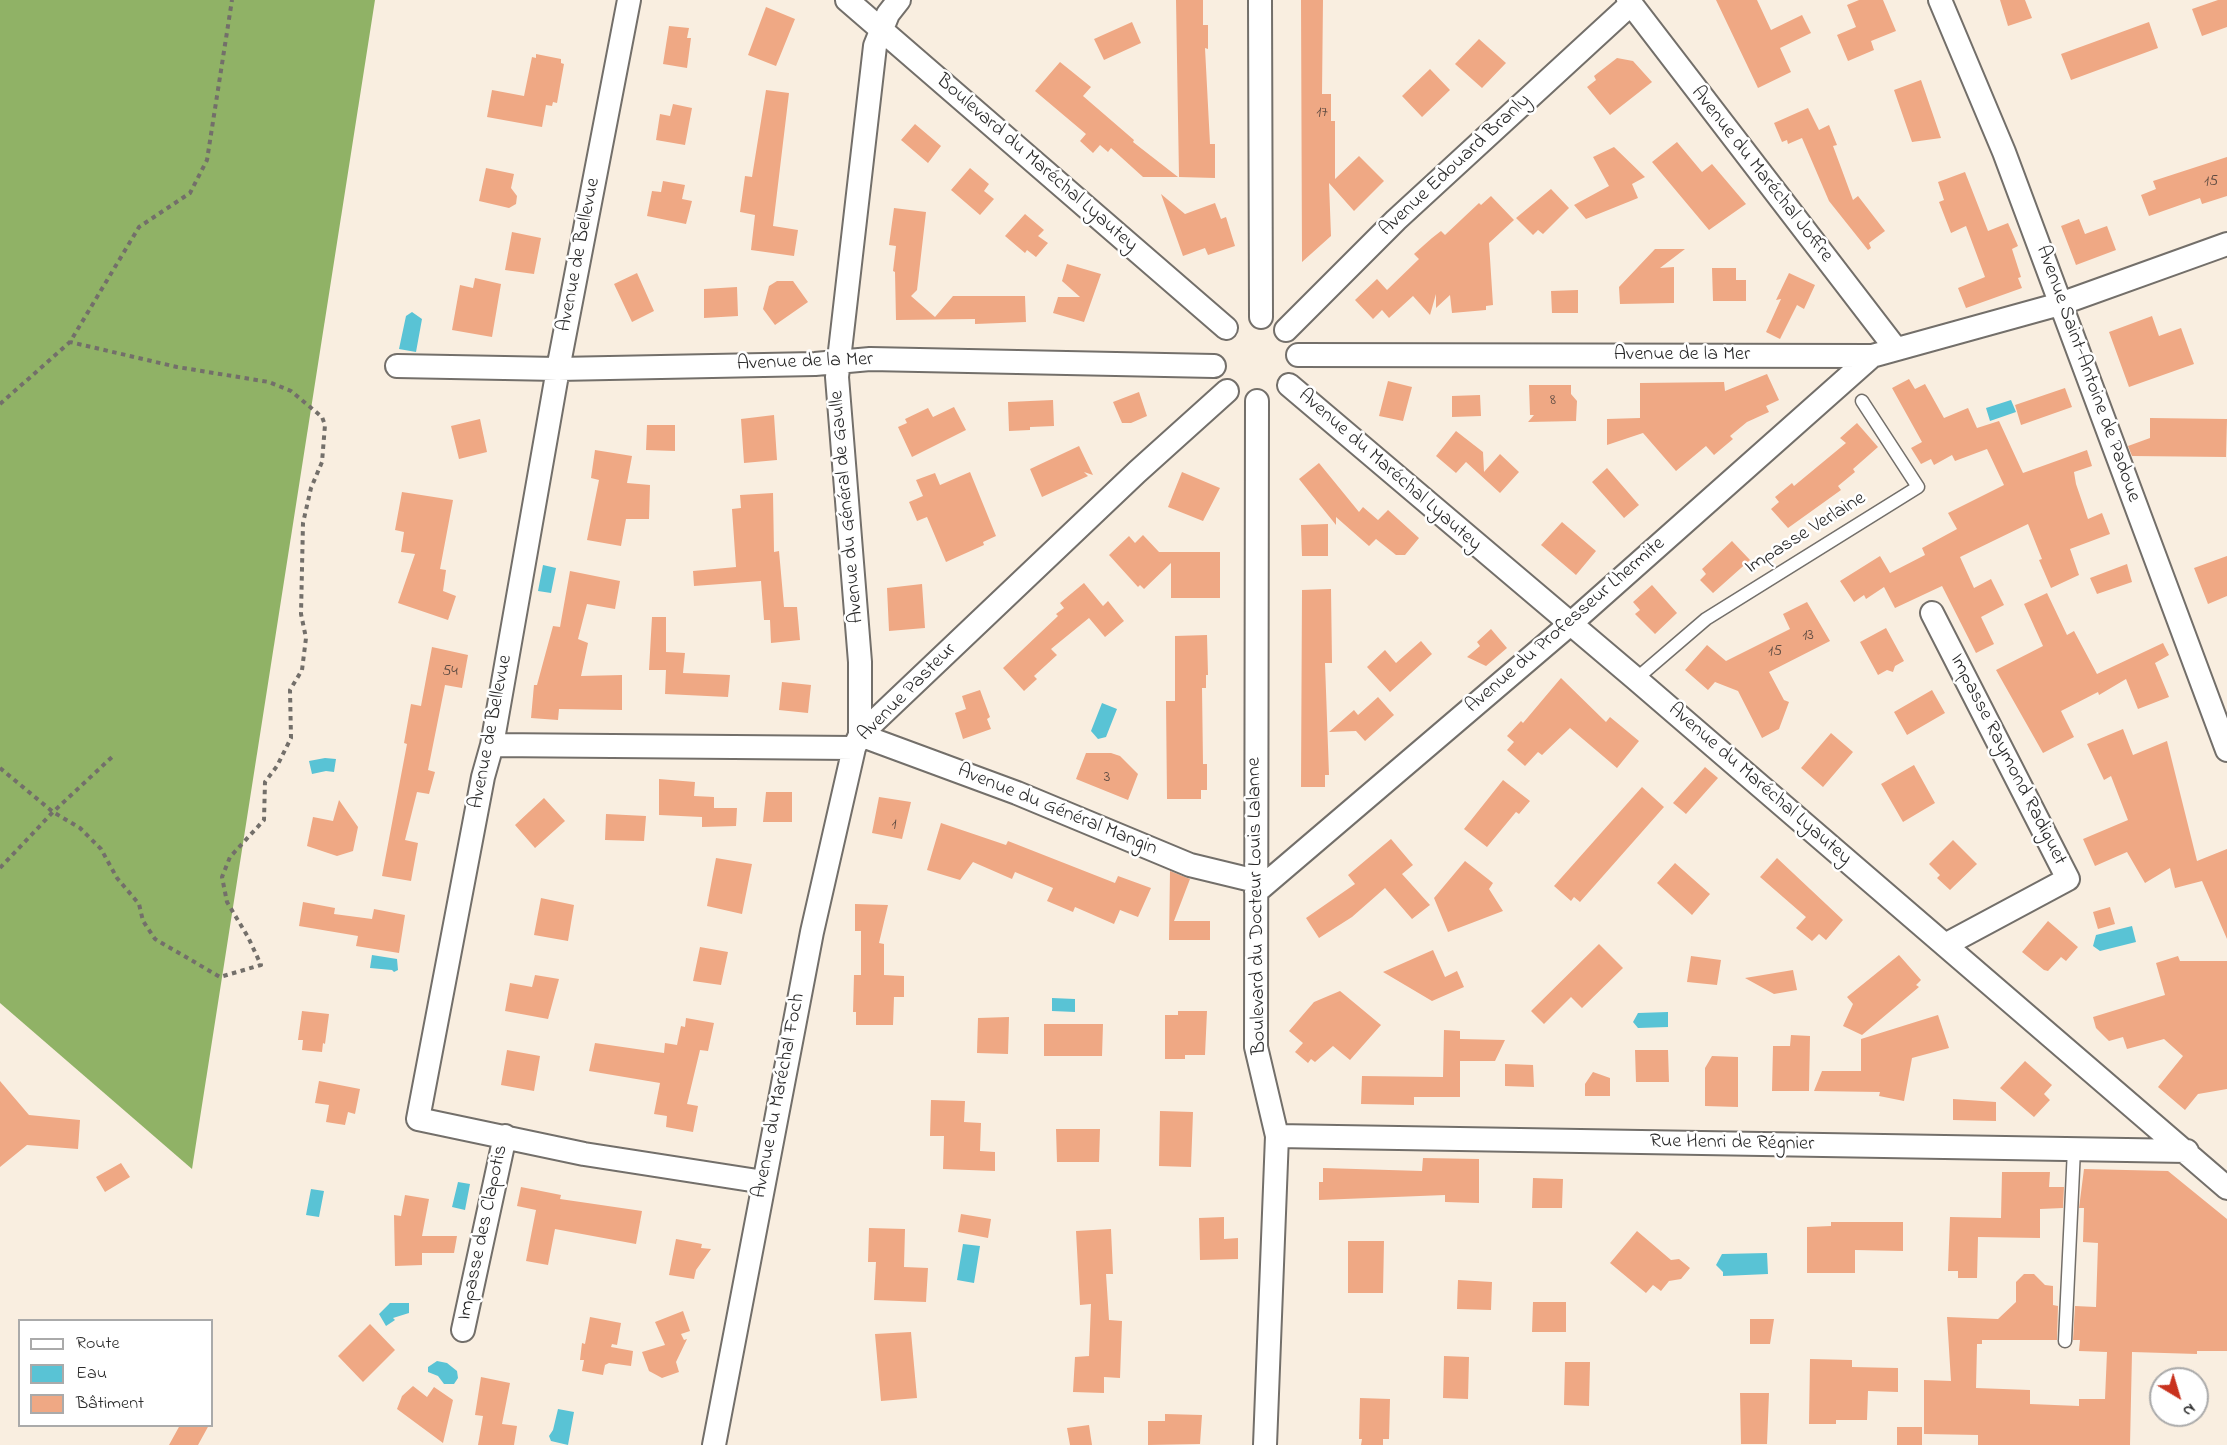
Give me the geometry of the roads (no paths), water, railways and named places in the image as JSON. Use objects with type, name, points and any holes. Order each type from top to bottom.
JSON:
[{"type":"street","name":"Avenue de Bellevue","points":[[629,0],[558,369],[492,745],[483,777],[418,1119],[584,1154],[764,1182]]},
{"type":"street","name":"Boulevard du Maréchal Lyautey","points":[[847,0],[1226,328]]},
{"type":"street","name":"Avenue du Général de Gaulle","points":[[857,741],[860,662],[837,377],[875,46],[888,14],[899,0]]},
{"type":"street","points":[[1260,0],[1262,317]]},
{"type":"street","name":"Avenue Saint-Antoine de Padoue","points":[[1940,0],[2004,152],[2227,750]]},
{"type":"street","name":"Avenue Edouard Branly","points":[[1286,330],[1389,228],[1629,3]]},
{"type":"street","name":"Avenue du Maréchal Joffre","points":[[1629,3],[1896,349]]},
{"type":"street","name":"Avenue de la Mer","points":[[1298,356],[1872,356],[2060,304],[2227,244]]},
{"type":"street","points":[[1262,317],[1275,321],[1286,330],[1294,342],[1298,356],[1294,376],[1289,385],[1269,399],[1257,401],[1236,397],[1227,391],[1218,379],[1214,366],[1215,345],[1226,328],[1237,321],[1262,317]]},
{"type":"street","name":"Avenue du Professeur Lhermite","points":[[1256,887],[1569,625],[1872,356]]},
{"type":"street","name":"Avenue de la Mer","points":[[397,366],[558,369],[839,362],[870,359],[1214,366]]},
{"type":"street","name":"Avenue du Maréchal Lyautey","points":[[1289,385],[1569,625],[1636,679],[2187,1151],[2227,1188]]},
{"type":"street","name":"Avenue Pasteur","points":[[492,745],[857,741],[1128,480],[1227,391]]},
{"type":"street","name":"Boulevard du Docteur Louis Lalanne","points":[[1257,401],[1256,1047],[1278,1136],[1266,1445]]},
{"type":"street","name":"Impasse Raymond Radiguet","points":[[1932,614],[2068,879],[1945,945]]},
{"type":"street","name":"Avenue du Général Mangin","points":[[857,741],[1017,792],[1190,865],[1256,887]]},
{"type":"street","name":"Avenue du Maréchal Foch","points":[[714,1445],[812,932],[857,741]]},
{"type":"street","name":"Impasse des Clapotis","points":[[463,1330],[505,1136]]},
{"type":"street","name":"Rue Henri de Régnier","points":[[1278,1136],[2187,1151]]},
{"type":"lane","name":"Impasse Verlaine","points":[[1636,679],[1706,620],[1918,487],[1862,401]]},
{"type":"lane","points":[[2065,1341],[2074,1149]]},
{"type":"water","points":[[412,312],[422,319],[416,352],[399,349],[406,316]]},
{"type":"water","points":[[2011,400],[2016,412],[1990,421],[1986,408]]},
{"type":"water","points":[[543,565],[556,568],[551,593],[538,591]]},
{"type":"water","points":[[1102,703],[1117,709],[1106,737],[1098,739],[1091,731]]},
{"type":"water","points":[[325,758],[336,759],[334,772],[312,774],[309,761]]},
{"type":"water","points":[[2132,926],[2136,942],[2100,951],[2093,946],[2096,935]]},
{"type":"water","points":[[372,955],[397,959],[398,970],[394,972],[370,968]]},
{"type":"water","points":[[1052,998],[1075,999],[1075,1012],[1052,1011]]},
{"type":"water","points":[[1668,1012],[1668,1027],[1638,1028],[1633,1022],[1638,1013]]},
{"type":"water","points":[[458,1182],[470,1184],[465,1210],[452,1207]]},
{"type":"water","points":[[311,1189],[324,1191],[319,1217],[306,1215]]},
{"type":"water","points":[[963,1244],[980,1246],[974,1283],[957,1280]]},
{"type":"water","points":[[1767,1253],[1768,1274],[1723,1276],[1723,1272],[1716,1265],[1722,1254]]},
{"type":"water","points":[[390,1303],[409,1303],[409,1313],[393,1318],[395,1320],[386,1326],[379,1314]]},
{"type":"water","points":[[437,1361],[447,1363],[457,1371],[458,1378],[454,1384],[444,1384],[438,1376],[428,1372],[428,1367]]},
{"type":"water","points":[[558,1409],[574,1412],[568,1445],[551,1441],[549,1436],[553,1430]]}]
